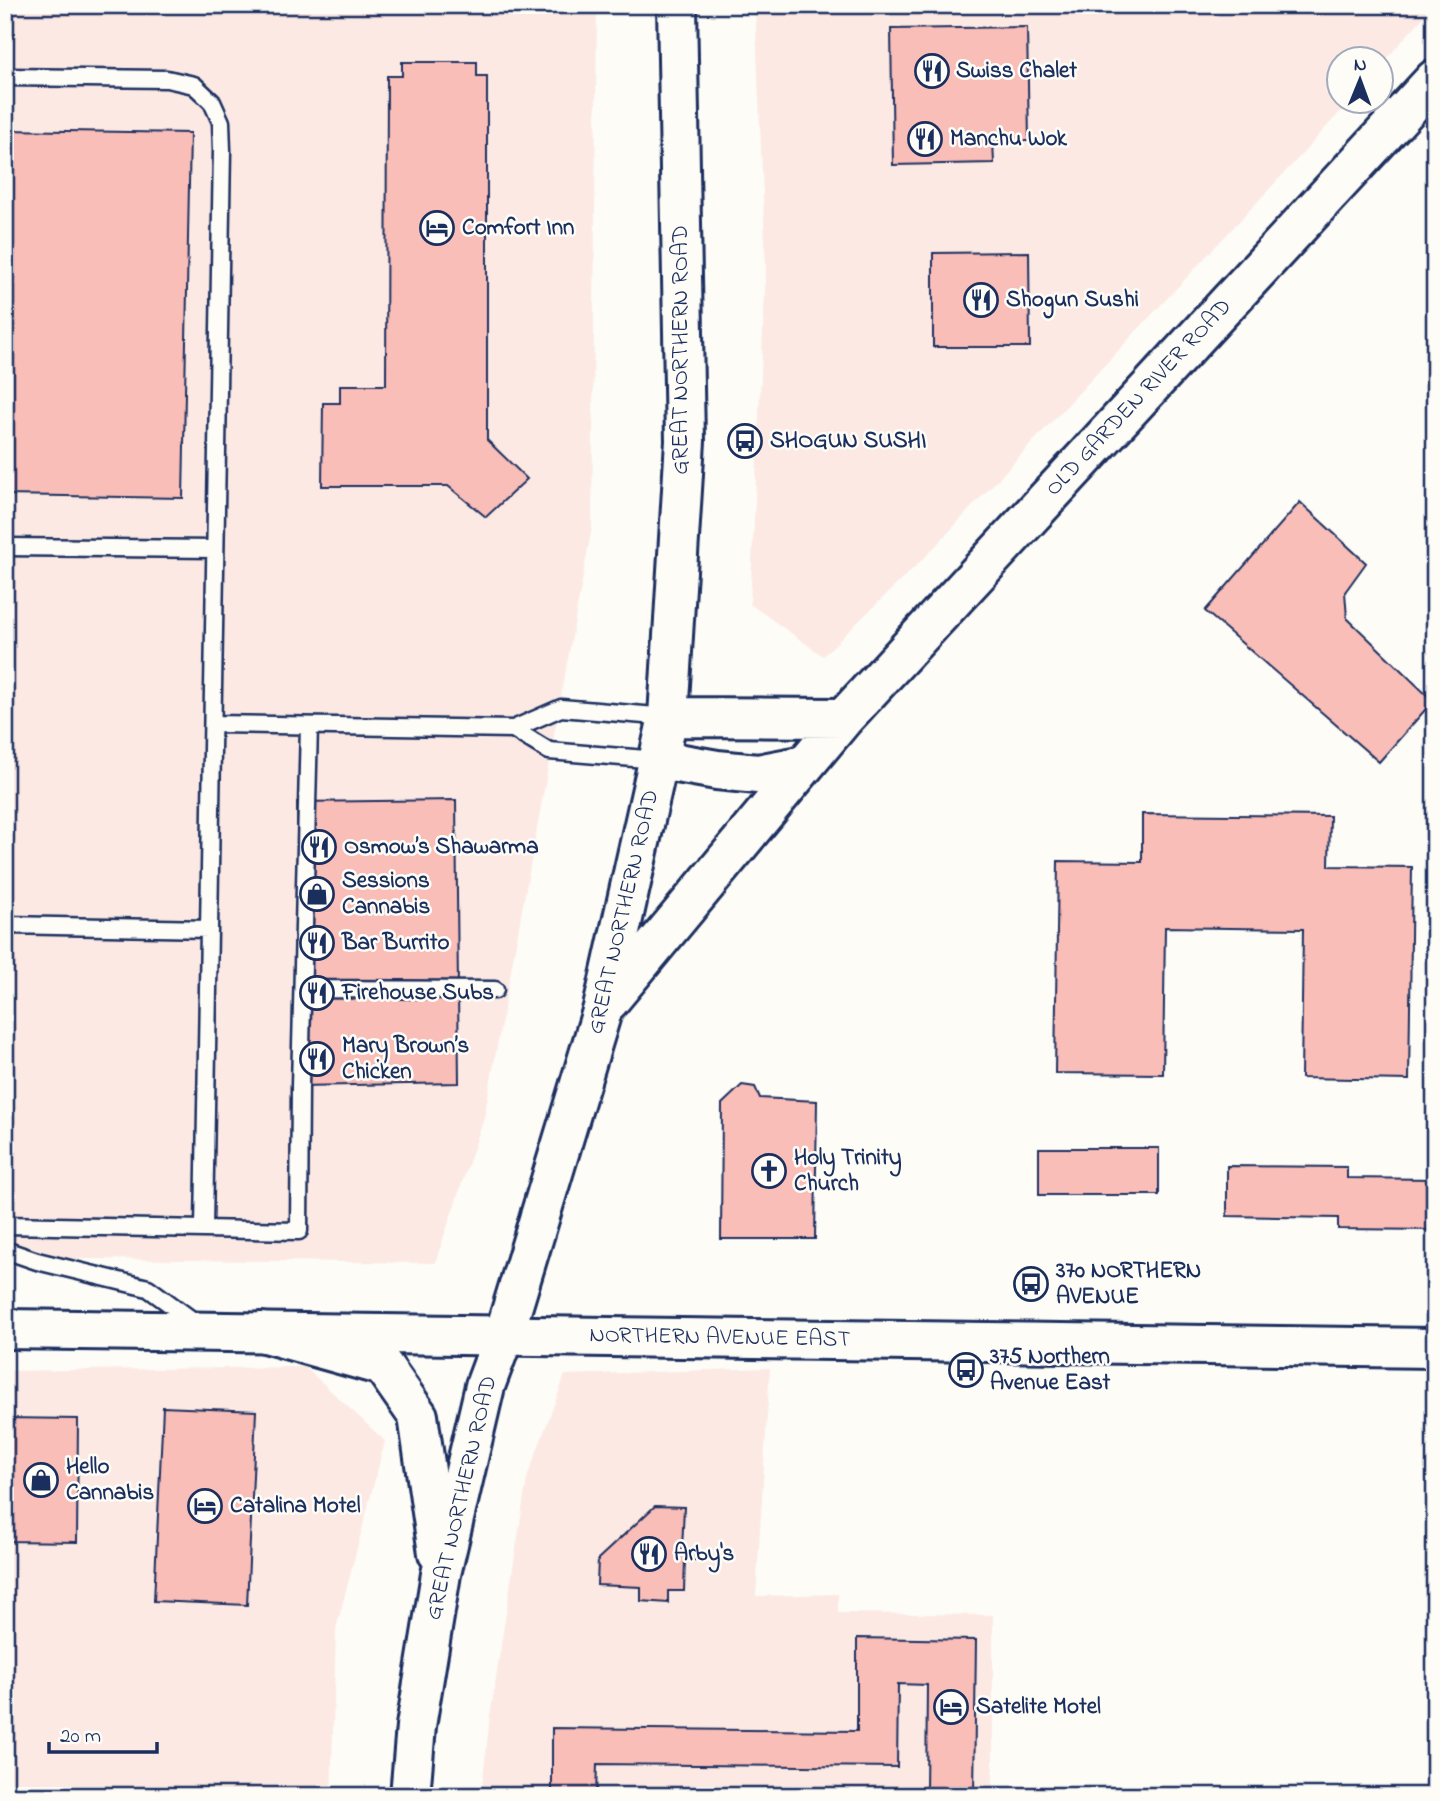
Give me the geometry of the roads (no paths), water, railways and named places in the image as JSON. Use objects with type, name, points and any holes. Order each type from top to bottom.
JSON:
[{"type":"main road","name":"GREAT NORTHERN ROAD","points":[[410,1796],[416,1726],[441,1574],[485,1386],[504,1335],[603,1009],[668,717],[685,441],[677,5]]},
{"type":"main road","name":"OLD GARDEN RIVER ROAD","points":[[603,1009],[844,718],[1435,79]]},
{"type":"main road","points":[[668,717],[844,718]]},
{"type":"main road","points":[[660,760],[758,774],[805,765]]},
{"type":"main road","name":"NORTHERN AVENUE EAST","points":[[5,1329],[1435,1348]]},
{"type":"main road","points":[[261,1332],[383,1366],[418,1416],[441,1574]]},
{"type":"lane","points":[[5,77],[167,79],[194,85],[212,102],[221,122],[204,1229]]},
{"type":"lane","points":[[5,547],[215,549]]},
{"type":"lane","points":[[213,724],[513,729],[561,708],[668,717]]},
{"type":"lane","points":[[5,1225],[299,1231],[309,726]]},
{"type":"lane","points":[[513,729],[549,751],[660,760]]},
{"type":"lane","points":[[5,925],[209,929]]},
{"type":"lane","points":[[304,989],[495,990]]},
{"type":"lane","points":[[5,1250],[37,1261],[148,1288],[207,1331]]},
{"type":"place","name":"Swiss Chalet","points":[[932,71]]},
{"type":"place","name":"Manchu Wok","points":[[925,139]]},
{"type":"place","name":"Comfort Inn","points":[[437,228]]},
{"type":"place","name":"Shogun Sushi","points":[[981,300]]},
{"type":"place","name":"SHOGUN SUSHI","points":[[745,441]]},
{"type":"place","name":"Osmow’s Shawarma","points":[[319,847]]},
{"type":"place","name":"Sessions Cannabis","points":[[317,894]]},
{"type":"place","name":"Bar Burrito","points":[[317,943]]},
{"type":"place","name":"Firehouse Subs","points":[[317,993]]},
{"type":"place","name":"Mary Brown’s Chicken","points":[[317,1059]]},
{"type":"place","name":"Holy Trinity Church","points":[[769,1171]]},
{"type":"place","name":"370 NORTHERN AVENUE","points":[[1031,1284]]},
{"type":"place","name":"375 Northern Avenue East","points":[[966,1370]]},
{"type":"place","name":"Hello Cannabis","points":[[41,1480]]},
{"type":"place","name":"Catalina Motel","points":[[205,1506]]},
{"type":"place","name":"Arby's","points":[[649,1554]]},
{"type":"place","name":"Satelite Motel","points":[[951,1707]]}]
